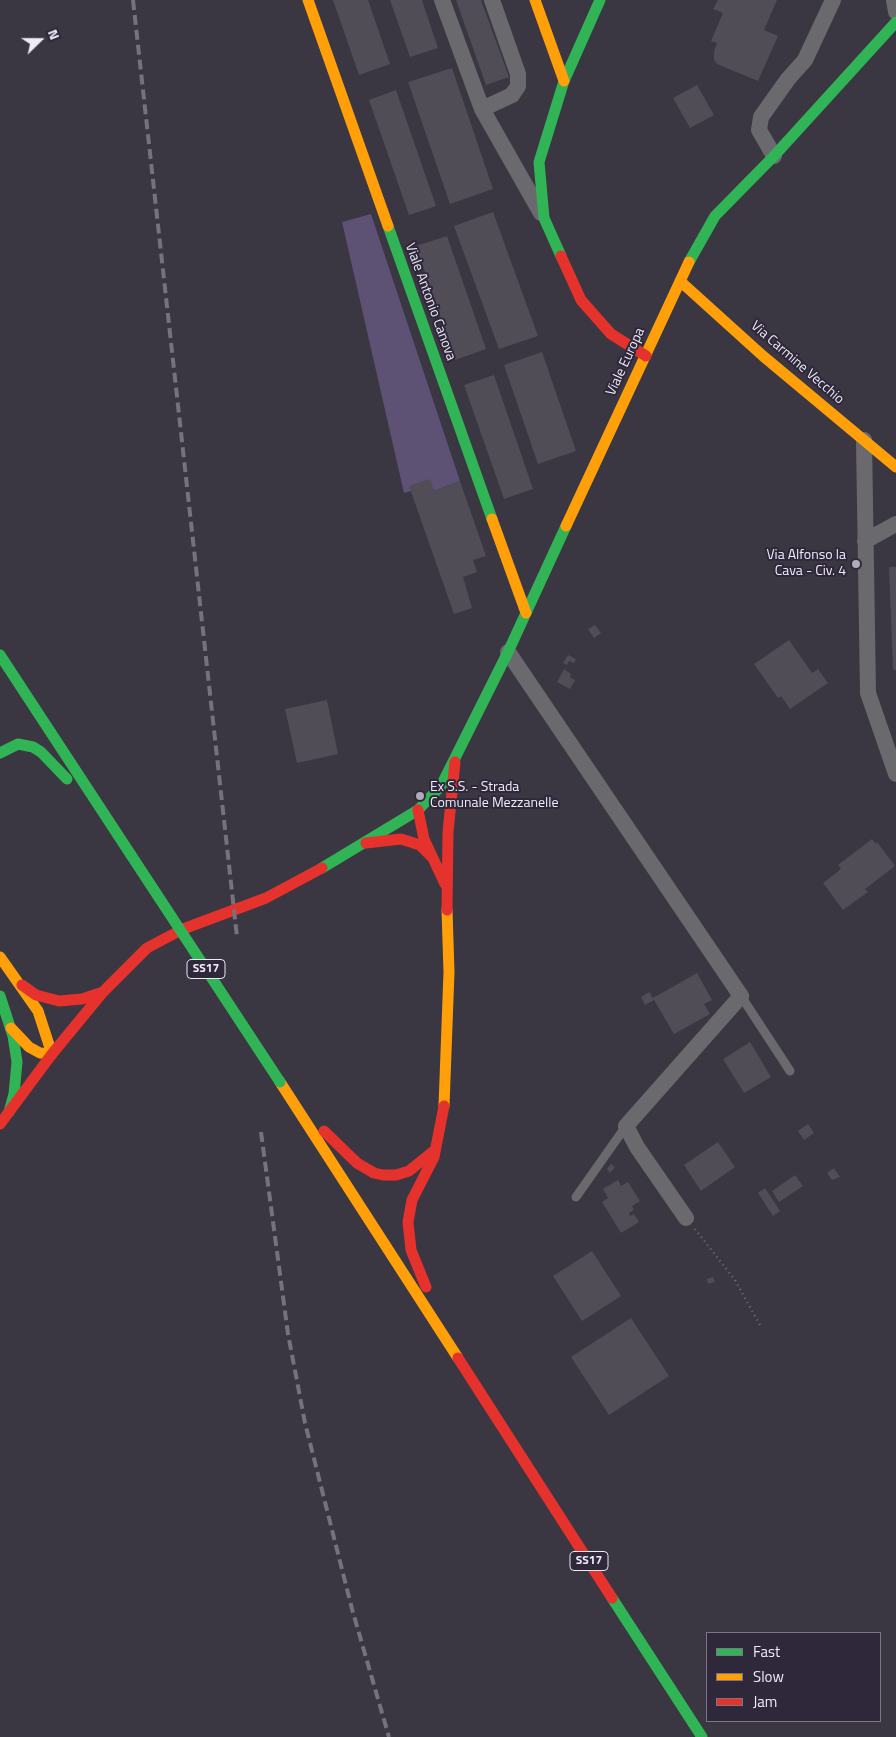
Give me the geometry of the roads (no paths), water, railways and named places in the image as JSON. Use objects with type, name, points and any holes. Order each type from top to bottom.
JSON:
[{"type":"street","name":"Viale Antonio Canova","points":[[308,0],[526,613]]},
{"type":"street","points":[[442,0],[482,109],[544,218],[581,300],[611,334],[646,356]]},
{"type":"street","points":[[482,109],[512,96],[518,86],[518,74],[492,0]]},
{"type":"street","points":[[535,0],[564,81]]},
{"type":"street","points":[[544,218],[539,162],[564,81],[600,0]]},
{"type":"street","points":[[774,156],[758,130],[761,117],[804,60],[834,0]]},
{"type":"street","points":[[894,0],[896,12]]},
{"type":"street","name":"Viale Europa","points":[[455,762],[696,247],[715,216],[774,156],[896,22]]},
{"type":"street","name":"Via Carmine Vecchio","points":[[680,281],[763,356],[896,467]]},
{"type":"street","points":[[864,440],[868,693],[896,774]]},
{"type":"street","points":[[865,541],[896,524]]},
{"type":"street","points":[[508,652],[741,996],[626,1126],[637,1147],[686,1218]]},
{"type":"street","name":"SS17","points":[[0,655],[280,1082],[702,1737]]},
{"type":"street","points":[[0,753],[18,744],[33,747],[41,752],[114,829]]},
{"type":"street","points":[[0,1124],[52,1054],[103,992],[136,957],[158,941],[183,929],[266,898],[366,843],[418,810],[441,786],[455,762]]},
{"type":"street","points":[[455,762],[449,806],[446,890],[449,972],[446,1097],[442,1127],[436,1149],[431,1164],[412,1200],[408,1222],[409,1240],[422,1278],[476,1386]]},
{"type":"street","points":[[418,810],[434,822],[448,847]]},
{"type":"street","points":[[418,810],[421,832],[442,875],[446,890]]},
{"type":"street","points":[[366,843],[383,839],[404,839],[423,847],[432,857]]},
{"type":"street","points":[[0,957],[18,981],[43,1022],[52,1054]]},
{"type":"street","points":[[18,981],[30,991],[51,1000],[82,999],[103,992]]},
{"type":"street","points":[[0,996],[11,1028],[17,1068],[14,1094],[9,1112]]},
{"type":"street","points":[[11,1028],[28,1047],[40,1053],[52,1054]]},
{"type":"street","points":[[289,1097],[349,1156],[374,1173],[389,1176],[402,1174],[417,1166],[436,1149]]},
{"type":"lane","points":[[741,996],[790,1071]]},
{"type":"lane","points":[[576,1197],[626,1126]]},
{"type":"railway","points":[[133,0],[237,937]]},
{"type":"railway","points":[[261,1132],[288,1334],[305,1423],[352,1609],[389,1737]]},
{"type":"place","name":"Via Alfonso la Cava - Civ. 4","points":[[856,564]]},
{"type":"place","name":"Ex S.S. - Strada Comunale Mezzanelle","points":[[420,796]]}]
